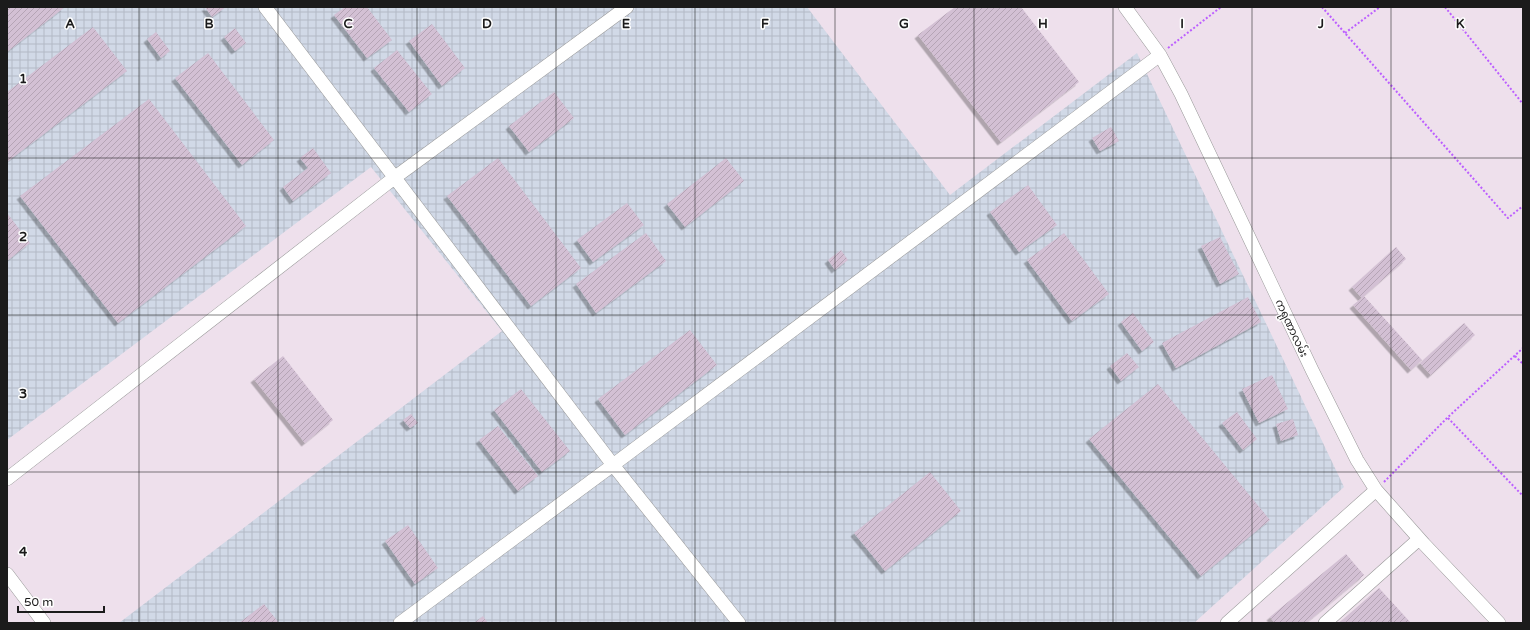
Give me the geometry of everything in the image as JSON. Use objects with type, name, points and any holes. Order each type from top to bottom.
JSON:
[{"type":"street","points":[[265,7],[613,465],[739,623]]},
{"type":"street","points":[[7,479],[394,178],[627,7]]},
{"type":"street","name":"ကရုဏာလမ်း","points":[[1125,7],[1160,55],[1181,94],[1312,370],[1357,460],[1376,490],[1419,539],[1498,623]]},
{"type":"street","points":[[400,623],[1160,55]]},
{"type":"street","points":[[1227,623],[1376,490]]},
{"type":"street","points":[[1325,623],[1419,539]]},
{"type":"street","points":[[7,574],[44,623]]},
{"type":"path","points":[[1160,55],[1221,7]]},
{"type":"path","points":[[1322,7],[1508,218],[1523,206]]},
{"type":"path","points":[[1345,33],[1380,7]]},
{"type":"path","points":[[1445,7],[1523,104]]},
{"type":"path","points":[[1376,490],[1447,418],[1523,348]]},
{"type":"path","points":[[1515,356],[1523,364]]},
{"type":"path","points":[[1447,418],[1523,496]]},
{"type":"shaded area","points":[[7,7],[807,7],[950,195],[1137,53],[1344,487],[1194,623],[119,623],[502,331],[371,167],[7,440]]},
{"type":"building","points":[[7,7],[65,7],[7,52]]},
{"type":"building","points":[[205,7],[226,7],[212,17]]},
{"type":"building","points":[[345,7],[367,7],[392,40],[367,58],[334,15]]},
{"type":"building","points":[[955,7],[1021,7],[1079,82],[1001,142],[918,35]]},
{"type":"building","points":[[432,24],[465,68],[442,86],[409,41]]},
{"type":"building","points":[[93,27],[127,71],[7,162],[7,92]]},
{"type":"building","points":[[235,28],[246,43],[235,51],[224,37]]},
{"type":"building","points":[[156,32],[170,51],[161,58],[147,39]]},
{"type":"building","points":[[397,50],[432,94],[409,112],[374,68]]},
{"type":"building","points":[[208,53],[274,140],[242,165],[175,78]]},
{"type":"building","points":[[554,92],[574,118],[529,152],[509,126]]},
{"type":"building","points":[[149,99],[246,226],[118,323],[20,196]]},
{"type":"building","points":[[1111,127],[1119,141],[1100,151],[1092,138]]},
{"type":"building","points":[[313,148],[331,173],[293,201],[283,187],[308,168],[300,158]]},
{"type":"building","points":[[498,158],[581,268],[531,306],[447,196]]},
{"type":"building","points":[[726,158],[744,181],[685,227],[667,204]]},
{"type":"building","points":[[1028,185],[1057,225],[1019,252],[990,212]]},
{"type":"building","points":[[627,203],[644,225],[593,262],[577,240]]},
{"type":"building","points":[[7,213],[30,243],[7,261]]},
{"type":"building","points":[[646,233],[666,261],[596,313],[576,284]]},
{"type":"building","points":[[1064,233],[1109,294],[1072,321],[1027,260]]},
{"type":"building","points":[[1220,237],[1239,274],[1220,284],[1201,246]]},
{"type":"building","points":[[1396,247],[1406,259],[1364,296],[1422,360],[1411,370],[1353,305],[1362,298],[1352,287]]},
{"type":"building","points":[[841,250],[848,260],[835,270],[828,260]]},
{"type":"building","points":[[1248,297],[1261,322],[1176,368],[1162,343]]},
{"type":"building","points":[[1133,313],[1154,342],[1142,351],[1121,322]]},
{"type":"building","points":[[1464,323],[1475,335],[1431,375],[1420,363]]},
{"type":"building","points":[[690,330],[717,365],[625,435],[598,399]]},
{"type":"building","points":[[1127,353],[1139,367],[1121,381],[1110,366]]},
{"type":"building","points":[[283,356],[333,420],[305,443],[254,379]]},
{"type":"building","points":[[1272,375],[1288,409],[1259,423],[1242,389]]},
{"type":"building","points":[[1158,384],[1270,520],[1201,576],[1089,439]]},
{"type":"building","points":[[521,389],[570,451],[542,472],[494,410]]},
{"type":"building","points":[[1237,412],[1257,439],[1243,450],[1222,423]]},
{"type":"building","points":[[411,414],[418,423],[410,428],[403,420]]},
{"type":"building","points":[[1293,419],[1298,435],[1281,441],[1276,424]]},
{"type":"building","points":[[498,426],[538,476],[518,491],[479,440]]},
{"type":"building","points":[[930,472],[961,511],[885,571],[854,533]]},
{"type":"building","points":[[408,525],[438,568],[415,584],[385,541]]},
{"type":"building","points":[[1346,554],[1364,575],[1306,623],[1275,623],[1270,617]]},
{"type":"building","points":[[1379,588],[1411,623],[1339,623]]},
{"type":"building","points":[[264,604],[279,623],[239,623]]},
{"type":"building","points":[[483,616],[488,623],[474,623]]}]
